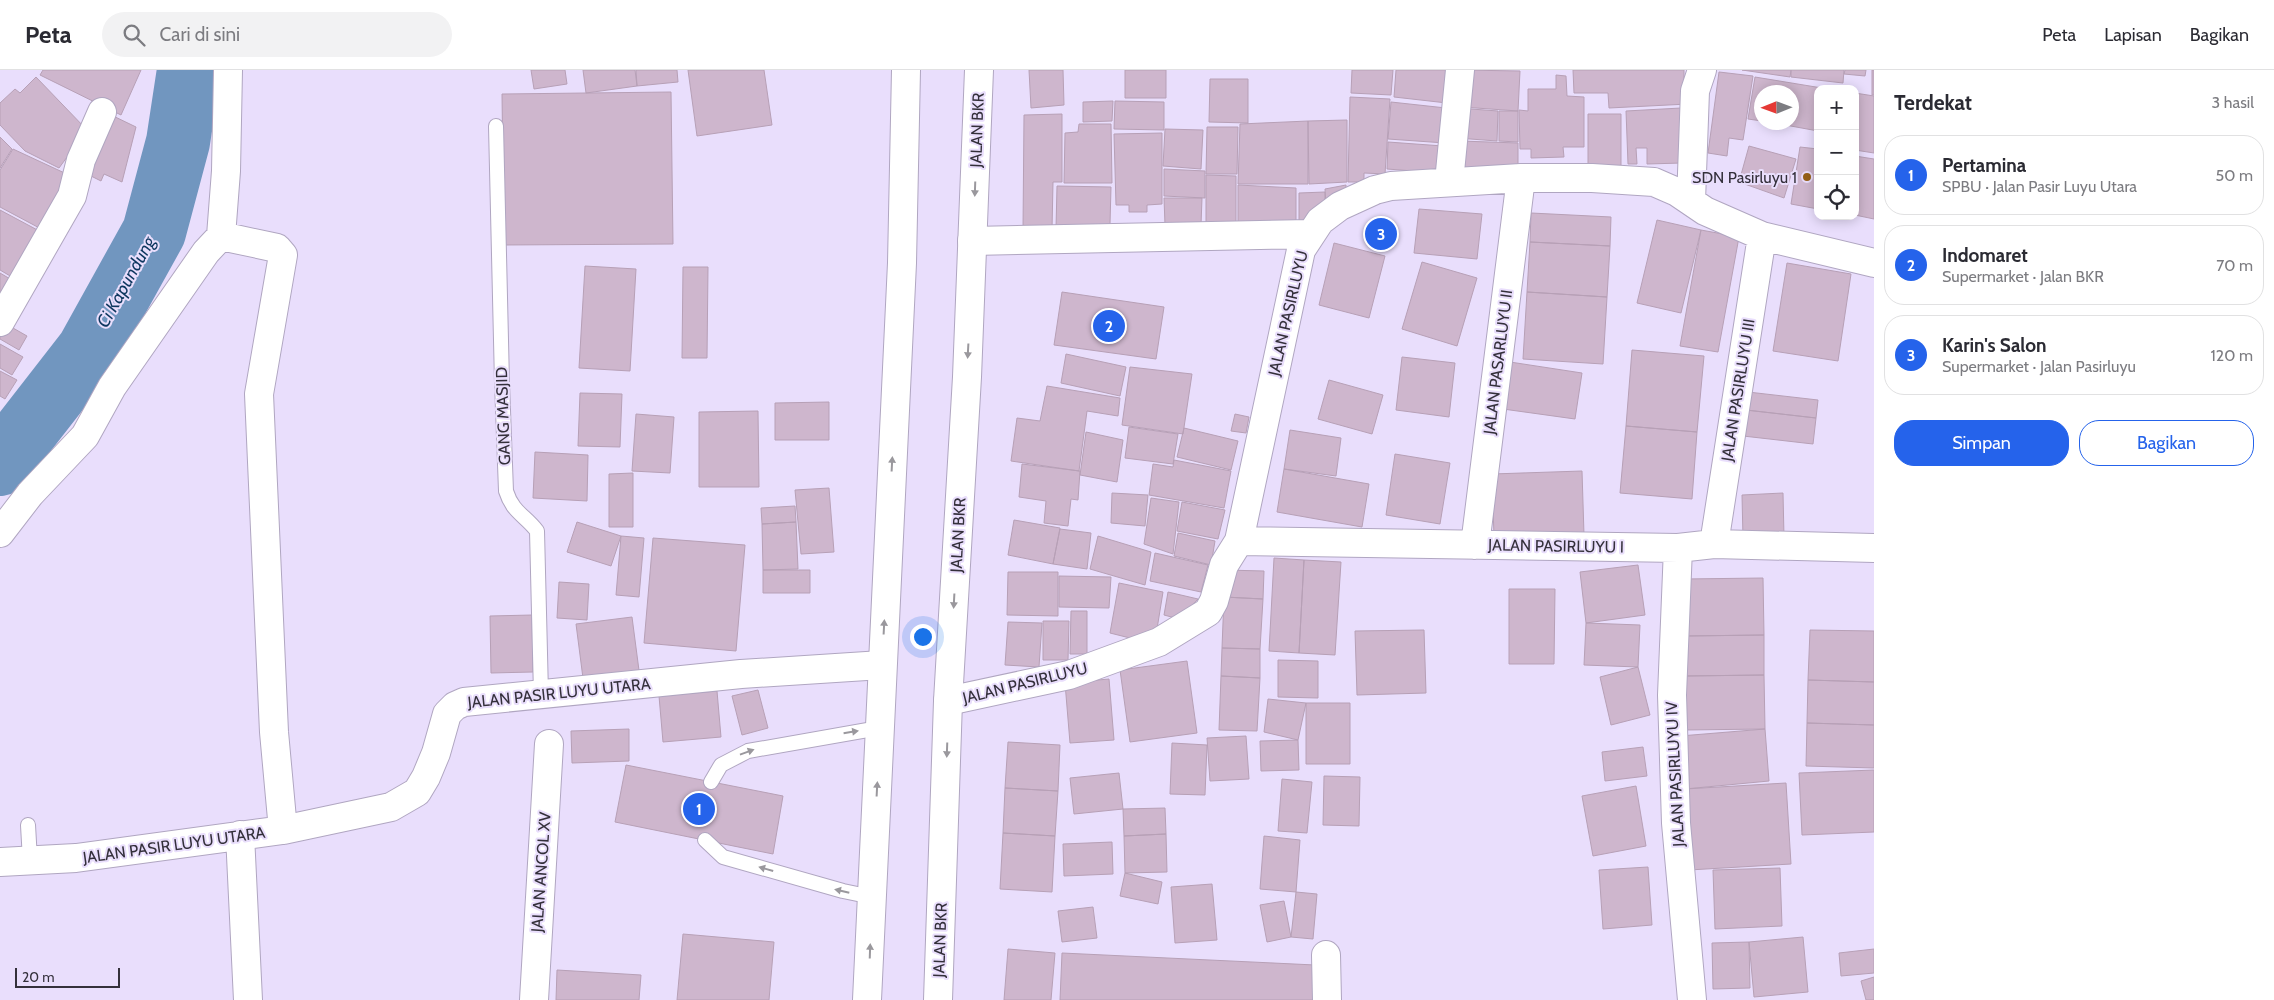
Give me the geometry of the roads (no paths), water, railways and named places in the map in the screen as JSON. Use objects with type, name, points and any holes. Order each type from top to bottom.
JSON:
[{"type":"street","points":[[0,533],[30,494],[85,436],[118,380],[206,252],[221,236],[226,170],[228,70]]},
{"type":"street","points":[[868,1000],[879,728],[902,263],[906,70]]},
{"type":"street","name":"JALAN BKR","points":[[938,1000],[948,701],[979,70]]},
{"type":"street","points":[[1449,182],[1460,70]]},
{"type":"street","points":[[1691,202],[1695,91],[1702,70]]},
{"type":"street","points":[[0,322],[72,196],[82,160],[102,112]]},
{"type":"street","name":"JALAN PASIRLUYU","points":[[948,701],[1069,675],[1160,642],[1208,612],[1214,601],[1224,565],[1239,541],[1301,250],[1320,221],[1340,206],[1375,190],[1391,186],[1522,178],[1592,178],[1654,182],[1704,211],[1762,236],[1874,263]]},
{"type":"street","name":"JALAN PASARLUYU II","points":[[1475,545],[1522,178]]},
{"type":"street","points":[[972,241],[1310,234]]},
{"type":"street","points":[[221,236],[276,248],[283,255],[259,394],[274,732],[283,830]]},
{"type":"street","name":"JALAN PASIRLUYU III","points":[[1714,544],[1762,236]]},
{"type":"street","name":"JALAN PASIRLUYU I","points":[[1239,541],[1678,548],[1714,544],[1874,548]]},
{"type":"street","name":"JALAN PASIRLUYU IV","points":[[1678,548],[1672,694],[1676,823],[1692,1000]]},
{"type":"street","name":"JALAN PASIR LUYU UTARA","points":[[0,862],[76,858],[283,830],[391,807],[417,792],[426,778],[447,714],[455,706],[473,700],[741,674],[882,665]]},
{"type":"street","name":"JALAN ANCOL XV","points":[[534,1000],[549,744]]},
{"type":"street","points":[[240,835],[248,1000]]},
{"type":"street","points":[[1326,955],[1327,1000]]},
{"type":"lane","name":"GANG MASJID","points":[[496,126],[506,491],[517,513],[537,531],[541,694]]},
{"type":"lane","points":[[711,782],[721,765],[748,751],[879,728]]},
{"type":"lane","points":[[28,825],[30,860]]},
{"type":"lane","points":[[705,840],[723,857],[843,891],[872,897]]},
{"type":"waterway","name":"Ci Kapundung","points":[[0,464],[88,351],[154,232],[178,142],[189,70]]},
{"type":"place","name":"SDN Pasirluyu 1","points":[[1807,177]]},
{"type":"place","name":"Karin's Salon","points":[[1381,234]]},
{"type":"place","name":"Indomaret","points":[[1109,326]]},
{"type":"place","name":"Pertamina","points":[[699,809]]}]
